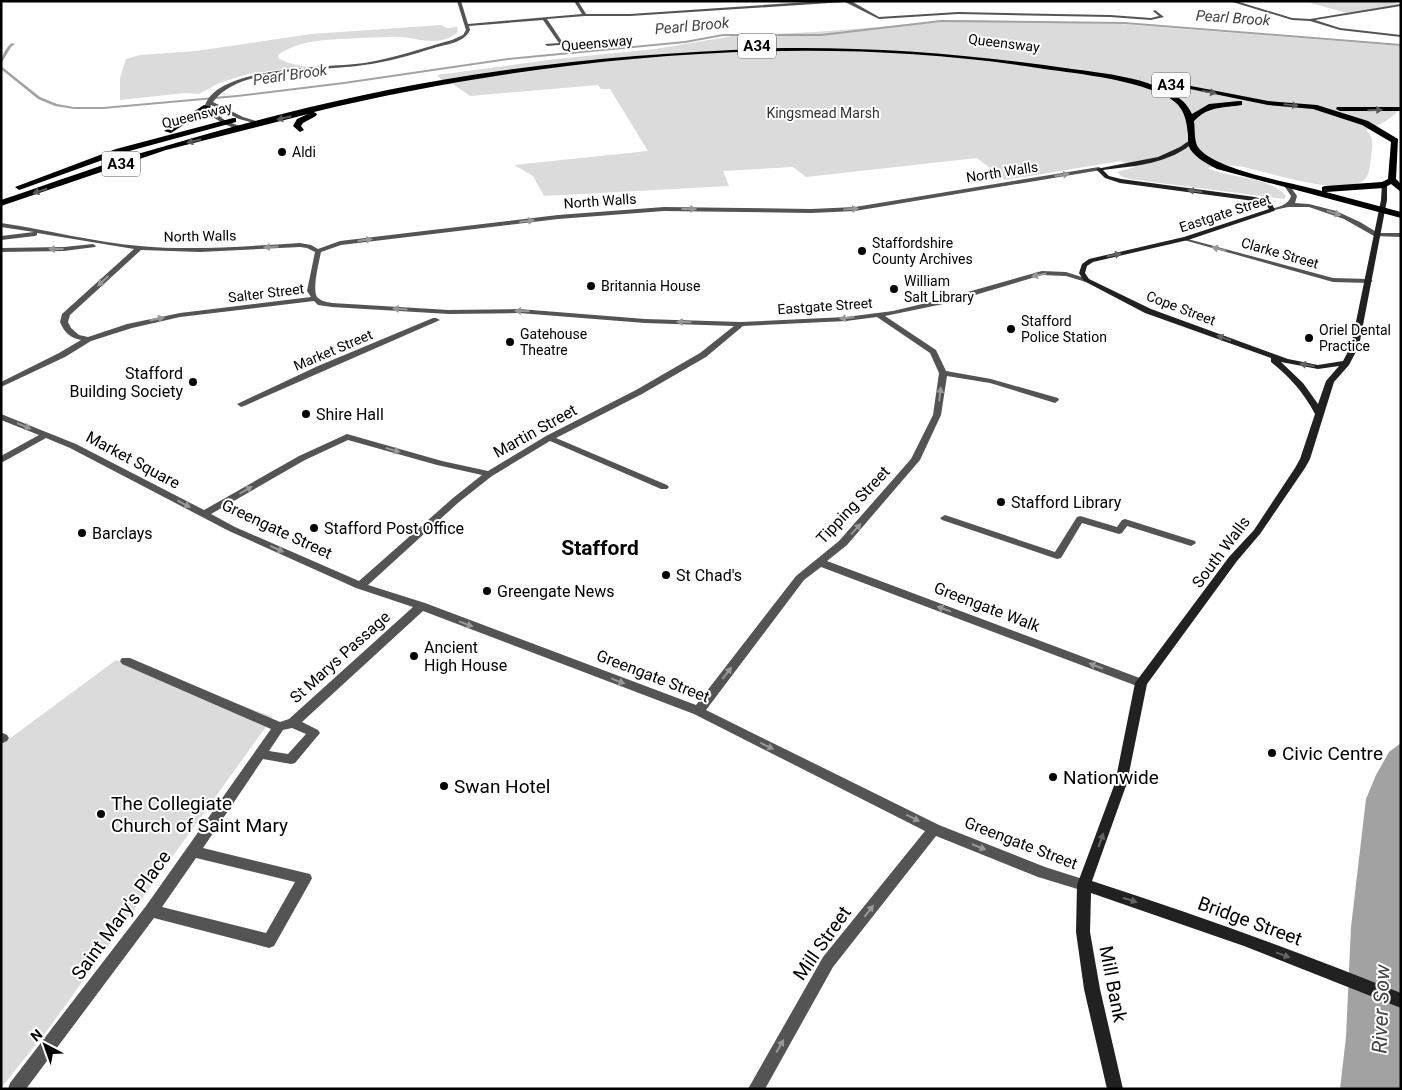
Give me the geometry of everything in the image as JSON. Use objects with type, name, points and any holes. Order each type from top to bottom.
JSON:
[{"type":"highway","name":"Queensway","points":[[1,193],[147,142],[241,118],[440,77],[545,62],[662,51],[778,45],[936,49],[1026,58],[1112,72],[1268,103]]},
{"type":"highway","name":"Queensway","points":[[1,203],[184,143],[323,108],[448,81],[566,65],[694,54],[819,49],[915,52],[1027,63],[1122,80],[1161,91],[1181,102],[1190,120],[1192,147],[1205,160],[1220,167],[1401,215]]},
{"type":"highway","name":"Queensway","points":[[1190,120],[1202,110],[1219,104],[1268,103],[1314,107],[1348,117],[1372,127],[1395,141]]},
{"type":"highway","points":[[147,142],[175,128],[208,105]]},
{"type":"highway","points":[[1314,107],[1365,110],[1401,109]]},
{"type":"highway","points":[[300,130],[297,126],[300,121],[323,108]]},
{"type":"highway","points":[[1401,132],[1395,141],[1388,182],[1401,189]]},
{"type":"highway","points":[[218,135],[251,134]]},
{"type":"highway","name":"Queensway","points":[[1267,179],[1328,189],[1388,182]]},
{"type":"street","points":[[208,105],[218,92],[234,83],[261,76],[338,68],[392,59],[460,38],[468,33],[468,25],[459,1]]},
{"type":"street","points":[[576,1],[585,15]]},
{"type":"street","points":[[468,25],[585,15],[630,15],[845,1],[855,3],[874,17],[879,18],[958,13],[1083,17],[1151,18],[1162,16],[1154,10]]},
{"type":"street","points":[[1231,1],[1292,19],[1310,20],[1401,4]]},
{"type":"street","points":[[545,19],[562,44]]},
{"type":"street","points":[[1310,20],[1340,29],[1401,36]]},
{"type":"street","points":[[546,45],[580,43]]},
{"type":"street","points":[[208,105],[260,124]]},
{"type":"street","points":[[208,105],[210,114],[224,122],[242,128]]},
{"type":"street","name":"North Walls","points":[[1,226],[14,226],[31,232],[104,244],[164,250],[300,245],[309,246],[318,251],[340,243],[618,212],[664,209],[811,211],[855,209],[1131,164],[1170,155],[1182,150],[1192,141]]},
{"type":"street","points":[[1099,170],[1107,177],[1126,183],[1255,199],[1269,203],[1272,210]]},
{"type":"street","name":"South Walls","points":[[1084,885],[1121,782],[1141,683],[1233,559],[1257,532],[1305,459],[1330,381],[1346,363],[1358,334],[1376,235],[1388,182]]},
{"type":"street","name":"Eastgate Street","points":[[1286,184],[1294,196],[1293,201],[1288,205]]},
{"type":"street","name":"Eastgate Street","points":[[1086,280],[1082,273],[1084,265],[1091,260],[1186,239],[1288,205],[1299,204],[1343,216],[1360,224],[1376,235]]},
{"type":"street","name":"North Walls","points":[[1,238],[31,232]]},
{"type":"street","name":"North Walls","points":[[1,250],[25,242],[31,238],[31,232]]},
{"type":"street","points":[[1376,235],[1401,235]]},
{"type":"street","name":"Clarke Street","points":[[1186,239],[1333,280],[1369,281]]},
{"type":"street","name":"North Walls","points":[[1,250],[79,248],[104,244]]},
{"type":"street","points":[[88,339],[82,339],[68,331],[64,322],[66,314],[139,248]]},
{"type":"street","points":[[316,299],[312,291],[318,251]]},
{"type":"street","name":"Eastgate Street","points":[[449,312],[519,311],[646,321],[741,324],[846,319],[878,315],[945,301],[1042,273],[1066,274],[1086,280]]},
{"type":"street","name":"Cope Street","points":[[1086,280],[1148,311],[1269,356],[1304,365],[1323,366],[1346,363]]},
{"type":"street","name":"Salter Street","points":[[1,385],[62,355],[88,339],[130,326],[180,315],[316,299],[321,303],[332,305],[449,312]]},
{"type":"street","points":[[878,315],[933,352],[943,373],[990,381],[1055,400]]},
{"type":"street","name":"Market Street","points":[[240,404],[436,320]]},
{"type":"street","name":"Martin Street","points":[[360,586],[456,500],[489,474],[549,438],[639,392],[704,355],[741,324]]},
{"type":"street","name":"Cope Street","points":[[1269,356],[1292,374],[1310,394],[1319,414]]},
{"type":"street","name":"Tipping Street","points":[[698,711],[800,578],[843,543],[915,460],[937,415],[943,373]]},
{"type":"street","name":"Market Square","points":[[1,417],[73,446],[203,515]]},
{"type":"street","points":[[1,460],[46,435]]},
{"type":"street","points":[[203,515],[302,458],[347,437],[440,463],[489,474]]},
{"type":"street","points":[[549,438],[664,487]]},
{"type":"street","name":"Greengate Street","points":[[203,515],[360,586],[421,606],[698,711],[934,829],[1042,873],[1084,885]]},
{"type":"street","points":[[945,518],[1057,556],[1080,519],[1119,531],[1125,522],[1191,543]]},
{"type":"street","name":"Greengate Walk","points":[[820,562],[1141,683]]},
{"type":"street","name":"St Marys Passage","points":[[279,727],[293,723],[421,606]]},
{"type":"street","points":[[126,661],[279,727]]},
{"type":"street","points":[[260,754],[291,759],[314,733],[293,723]]},
{"type":"street","name":"Saint Mary's Place","points":[[16,1089],[151,911],[279,727]]},
{"type":"street","name":"Mill Street","points":[[756,1089],[828,962],[934,829]]},
{"type":"street","points":[[151,911],[269,941],[305,878],[193,851]]},
{"type":"street","name":"Bridge Street","points":[[1084,885],[1159,909],[1344,977],[1401,1001]]},
{"type":"street","name":"Mill Bank","points":[[1084,885],[1083,932],[1092,989],[1115,1089]]},
{"type":"green space","points":[[1303,1],[1390,1],[1401,5],[1347,13]]},
{"type":"green space","name":"Kingsmead Marsh","points":[[966,20],[1120,24],[1401,46],[1401,107],[1389,119],[1366,130],[1371,136],[1372,142],[1370,169],[1365,179],[1354,184],[1340,186],[1322,185],[1238,166],[1207,168],[1271,185],[1286,196],[1284,199],[1129,179],[1117,172],[1135,167],[1121,161],[1005,180],[977,158],[806,177],[793,167],[723,171],[729,186],[544,196],[533,176],[514,165],[648,151],[610,89],[601,89],[598,85],[470,96],[453,84],[447,85],[437,75],[556,59],[655,49],[733,36],[815,32]]},
{"type":"green space","points":[[441,25],[447,28],[457,27],[458,32],[444,40],[437,41],[389,37],[328,40],[297,45],[278,55],[279,59],[310,68],[283,69],[248,74],[219,83],[199,94],[186,93],[120,100],[120,78],[126,59],[140,55],[196,51],[311,34]]},
{"type":"green space","points":[[116,660],[273,717],[49,1028],[1,1088],[1,745]]},
{"type":"water","name":"River Sow","points":[[1401,743],[1401,1089],[1340,1089],[1346,1037],[1351,927],[1366,799],[1376,775],[1389,752]]},
{"type":"waterway","name":"Pearl Brook","points":[[1,67],[39,98],[56,105],[74,108],[103,108],[237,96],[344,83],[508,59],[685,42],[723,35],[821,35],[941,21],[1124,23],[1401,45]]},
{"type":"waterway","name":"Pearl Brook","points":[[1,63],[13,44]]},
{"type":"place","name":"Aldi","points":[[282,152]]},
{"type":"place","name":"Staffordshire County Archives","points":[[862,251]]},
{"type":"place","name":"Britannia House","points":[[591,286]]},
{"type":"place","name":"William Salt Library","points":[[894,289]]},
{"type":"place","name":"Stafford Police Station","points":[[1011,329]]},
{"type":"place","name":"Oriel Dental Practice","points":[[1309,338]]},
{"type":"place","name":"Gatehouse Theatre","points":[[510,342]]},
{"type":"place","name":"Stafford Building Society","points":[[193,382]]},
{"type":"place","name":"Shire Hall","points":[[306,414]]},
{"type":"place","name":"Stafford Library","points":[[1001,502]]},
{"type":"place","name":"Stafford Post Office","points":[[314,528]]},
{"type":"place","name":"Barclays","points":[[82,533]]},
{"type":"place","name":"St Chad's","points":[[666,575]]},
{"type":"place","name":"Greengate News","points":[[487,591]]},
{"type":"place","name":"Ancient High House","points":[[414,656]]},
{"type":"place","name":"Civic Centre","points":[[1272,753]]},
{"type":"place","name":"Nationwide","points":[[1053,777]]},
{"type":"place","name":"Swan Hotel","points":[[444,786]]},
{"type":"place","name":"The Collegiate Church of Saint Mary","points":[[101,814]]},
{"type":"district","name":"Stafford","points":[[600,548]]}]
